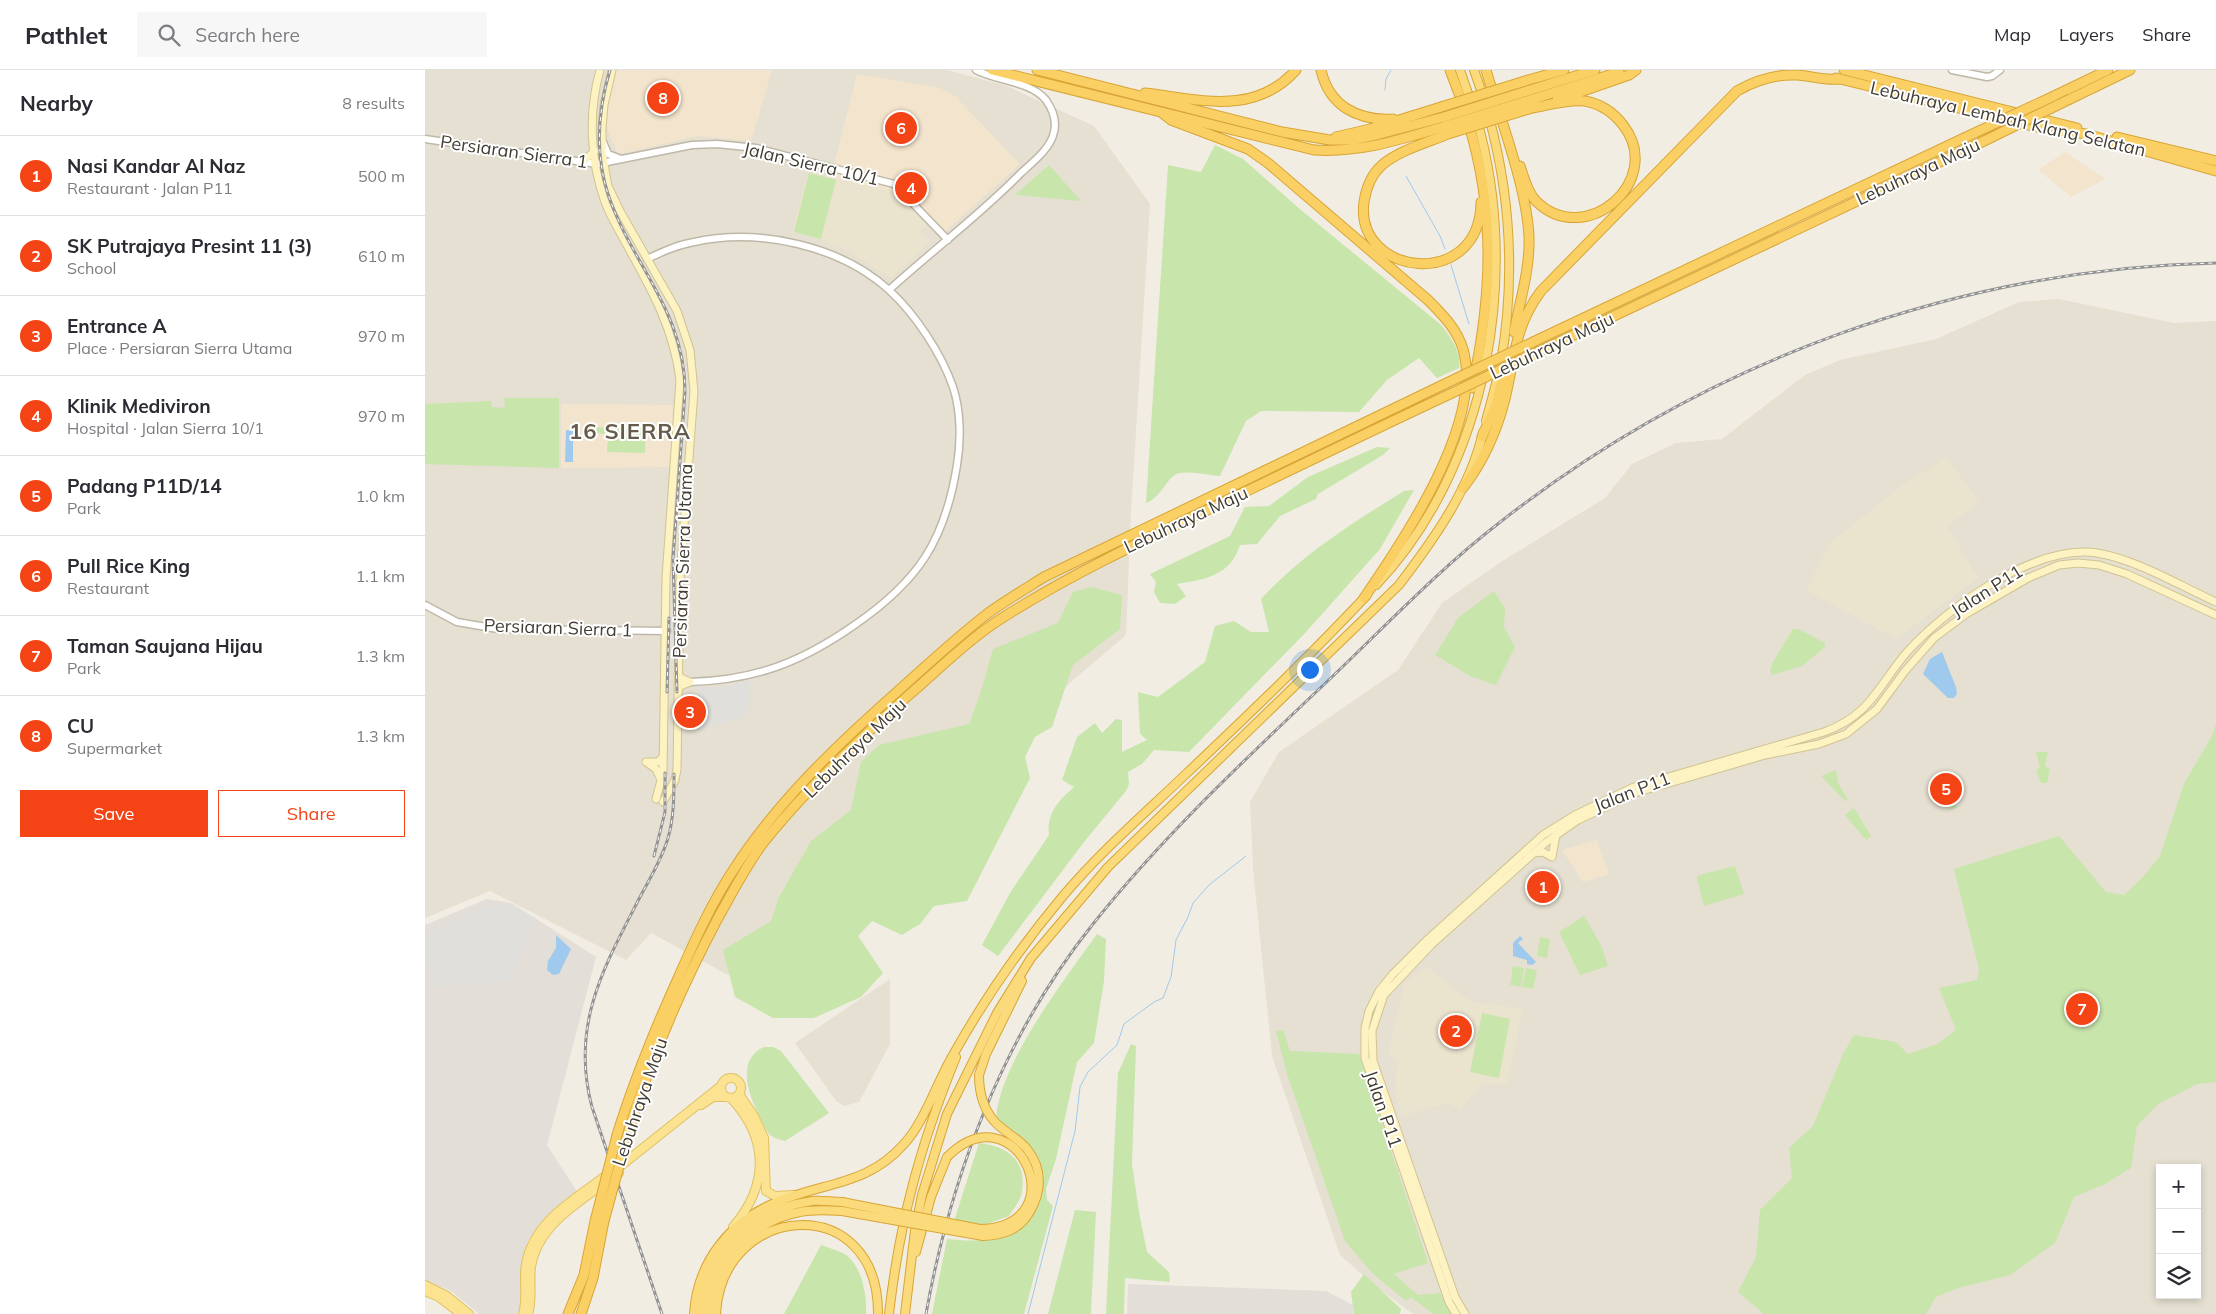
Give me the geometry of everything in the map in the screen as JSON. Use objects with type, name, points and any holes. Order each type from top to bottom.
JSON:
[{"type":"highway","points":[[992,70],[1314,150],[1371,152],[1445,121],[1529,95],[1627,70]]},
{"type":"highway","points":[[1037,70],[1282,132],[1330,140],[1352,140],[1445,121],[1529,95],[1595,70]]},
{"type":"highway","points":[[1127,93],[1145,92],[1204,102],[1235,102],[1263,94],[1280,84],[1296,70]]},
{"type":"highway","points":[[1321,70],[1331,96],[1341,106],[1351,112],[1377,119],[1405,118],[1445,121]]},
{"type":"highway","points":[[1364,598],[1425,503],[1451,444],[1470,397],[1487,308],[1488,226],[1478,160],[1461,98],[1450,70]]},
{"type":"highway","points":[[694,1314],[700,1283],[706,1266],[724,1238],[749,1216],[778,1202],[865,1175],[887,1160],[905,1143],[966,1032],[996,983],[1019,951],[1080,876],[1364,598],[1399,562],[1422,527],[1447,478],[1470,421],[1480,390],[1491,335],[1495,291],[1495,211],[1482,136],[1459,70]]},
{"type":"highway","points":[[1474,70],[1497,149],[1504,184],[1510,261],[1510,293],[1502,356],[1482,437]]},
{"type":"highway","points":[[1463,488],[1496,405],[1520,302],[1529,250],[1525,210],[1486,70]]},
{"type":"highway","points":[[1529,95],[1548,70]]},
{"type":"highway","points":[[1529,95],[1564,70]]},
{"type":"highway","points":[[1529,95],[1629,75],[1636,70]]},
{"type":"highway","name":"Lebuhraya Lembah Klang Selatan","points":[[1799,70],[2037,127],[2086,134],[2216,171]]},
{"type":"highway","name":"Lebuhraya Lembah Klang Selatan","points":[[1844,70],[2216,162]]},
{"type":"highway","name":"Lebuhraya Maju","points":[[581,1314],[593,1278],[600,1221],[617,1135],[636,1074],[653,1032],[696,940],[733,870],[755,839],[817,768],[887,701],[988,614],[1044,578],[1455,379],[2108,70]]},
{"type":"highway","name":"Lebuhraya Maju","points":[[569,1314],[584,1275],[645,1076],[705,943],[742,876],[762,845],[825,775],[886,715],[965,646],[996,623],[1080,571],[2131,70]]},
{"type":"highway","points":[[905,1314],[915,1230],[922,1195],[947,1114],[997,1012],[1031,958],[1063,918],[1113,862],[1399,584],[1424,552],[1463,488],[1477,470],[1489,444],[1505,399],[1521,325],[1530,306],[1541,291],[1737,91],[1752,82],[1768,77],[1798,75],[1825,80],[1841,80]]},
{"type":"highway","points":[[1506,139],[1515,153],[1526,184],[1535,200],[1550,211],[1567,217],[1580,218],[1594,215],[1618,200],[1628,186],[1635,163],[1632,140],[1618,119],[1603,108],[1585,101],[1529,95]]},
{"type":"highway","points":[[1162,113],[1171,120],[1248,149],[1268,163],[1445,316],[1463,348],[1467,378],[1465,399],[1451,444]]},
{"type":"highway","points":[[1330,140],[1341,135],[1370,129],[1405,118]]},
{"type":"highway","points":[[1445,121],[1391,158],[1377,170],[1368,184],[1364,206],[1365,219],[1370,232],[1388,254],[1401,261],[1423,265],[1440,262],[1463,248],[1473,234],[1480,213],[1478,160]]},
{"type":"highway","points":[[709,1314],[715,1285],[723,1265],[730,1255],[751,1234],[782,1216],[800,1212],[842,1211],[983,1236],[996,1236],[1020,1226],[1035,1204],[1039,1191],[1040,1178],[1037,1166],[1027,1149],[994,1121],[983,1102],[979,1088],[979,1075],[986,1054],[1019,986],[1063,918]]},
{"type":"highway","points":[[889,1314],[897,1250],[909,1193],[934,1112],[966,1032]]},
{"type":"highway","points":[[701,1314],[712,1269],[728,1246],[753,1222],[780,1208],[813,1201],[842,1202],[979,1229],[1007,1224],[1017,1218],[1028,1204],[1031,1195],[1032,1177],[1030,1168],[1016,1148],[997,1139],[974,1138],[959,1146],[947,1157],[943,1164],[920,1232],[905,1314]]},
{"type":"highway","points":[[716,1314],[727,1274],[745,1247],[763,1234],[782,1226],[798,1224],[821,1226],[835,1232],[853,1244],[866,1260],[874,1278],[878,1314]]},
{"type":"main road","name":"Persiaran Sierra Utama","points":[[600,70],[591,116],[595,151],[600,164],[613,197],[677,311],[691,350],[693,391],[680,570],[677,769],[675,780],[664,800],[656,797],[661,780],[663,757],[667,631],[666,578],[679,392],[678,369],[667,321],[656,297],[610,215],[605,201],[600,164],[604,105],[611,70]]},
{"type":"main road","points":[[583,161],[595,151]]},
{"type":"main road","name":"Jalan P11","points":[[1456,1314],[1449,1302],[1365,1058],[1363,1045],[1369,1011],[1379,991],[1427,940],[1543,835],[1605,800],[1634,787],[1818,733],[1845,722],[1871,701],[1907,652],[1931,628],[1971,597],[2035,561],[2074,553],[2107,555],[2216,602]]},
{"type":"main road","name":"Jalan P11","points":[[1465,1314],[1455,1298],[1373,1061],[1373,1031],[1384,994],[1431,945],[1534,852],[1578,820],[1635,793],[1765,755],[1819,744],[1846,734],[1877,709],[1914,659],[1946,628],[1965,614],[2049,568],[2078,563],[2110,568],[2216,615]]},
{"type":"main road","points":[[678,674],[681,678],[690,682]]},
{"type":"main road","points":[[678,687],[690,682]]},
{"type":"main road","points":[[661,780],[656,769],[646,762],[658,762],[663,757]]},
{"type":"main road","points":[[1534,852],[1543,852],[1553,857],[1556,835]]},
{"type":"main road","points":[[523,1314],[528,1255],[532,1243],[545,1224],[721,1086],[728,1078],[735,1079],[740,1084],[732,1096]]},
{"type":"main road","points":[[721,1086],[721,1092],[732,1096],[754,1116],[764,1138],[766,1191],[781,1196],[811,1192]]},
{"type":"main road","points":[[724,1238],[751,1203],[757,1182],[760,1158],[758,1140],[749,1119],[732,1096]]},
{"type":"main road","points":[[528,1314],[531,1268],[537,1247],[550,1227],[661,1140],[705,1102],[713,1097],[732,1096]]},
{"type":"main road","points":[[425,1285],[447,1296],[469,1314]]},
{"type":"main road","points":[[425,1291],[439,1297],[461,1314]]},
{"type":"street","points":[[889,290],[990,204],[1041,154],[1054,134],[1056,123],[1053,112],[1044,98],[1032,90],[976,70]]},
{"type":"street","points":[[1953,70],[1992,76],[2000,70]]},
{"type":"street","points":[[1979,75],[1990,70]]},
{"type":"street","name":"Persiaran Sierra 1","points":[[425,139],[600,164]]},
{"type":"street","points":[[602,139],[608,154],[613,158],[625,159]]},
{"type":"street","name":"Jalan Sierra 10/1","points":[[600,164],[692,145],[717,144],[756,148],[894,184],[948,240]]},
{"type":"street","points":[[647,259],[694,242],[727,237],[775,239],[815,250],[848,262],[889,290],[932,345],[956,398],[959,452],[952,491],[937,538],[916,571],[883,605],[815,650],[792,661],[743,678],[690,682]]},
{"type":"street","name":"Persiaran Sierra 1","points":[[425,605],[457,622],[497,629],[667,631]]},
{"type":"shaded area","points":[[425,70],[947,70],[1007,86],[1094,126],[1150,204],[1131,512],[1126,635],[728,975],[651,933],[626,960],[490,891],[425,918]]},
{"type":"shaded area","points":[[615,70],[772,70],[752,139],[749,141],[698,136],[618,154],[605,124],[606,102]]},
{"type":"shaded area","points":[[857,74],[940,88],[955,96],[1020,164],[940,236],[890,191],[831,177]]},
{"type":"shaded area","points":[[2065,152],[2106,179],[2071,197],[2038,170]]},
{"type":"shaded area","points":[[808,172],[890,191],[928,225],[920,232],[930,242],[891,278],[848,251],[825,241],[792,232]]},
{"type":"shaded area","points":[[2059,299],[2174,323],[2216,321],[2216,1314],[1413,1314],[1373,1284],[1340,1255],[1272,1056],[1253,869],[1250,802],[1279,752],[1398,670],[1442,603],[1501,562],[1605,498],[1632,464],[1676,443],[1722,439],[1805,375],[1840,360],[1936,339],[2019,302]]},
{"type":"shaded area","points":[[561,404],[673,405],[671,467],[561,468]]},
{"type":"shaded area","points":[[1946,458],[1979,501],[1947,527],[1978,578],[1896,639],[1806,590],[1829,544],[1904,484]]},
{"type":"shaded area","points":[[751,680],[747,717],[697,730],[697,687],[721,687]]},
{"type":"shaded area","points":[[1597,840],[1609,874],[1583,882],[1562,850]]},
{"type":"shaded area","points":[[487,899],[511,903],[596,957],[547,1145],[578,1193],[547,1218],[528,1241],[521,1267],[522,1307],[517,1314],[479,1314],[451,1291],[425,1280],[425,925]]},
{"type":"shaded area","points":[[511,905],[536,918],[509,981],[430,987],[425,933],[490,906]]},
{"type":"shaded area","points":[[1426,966],[1471,1002],[1523,1009],[1507,1085],[1482,1083],[1460,1110],[1449,1103],[1402,1116],[1395,1092],[1397,1063],[1389,1053],[1404,984]]},
{"type":"shaded area","points":[[890,979],[890,1044],[859,1102],[844,1106],[836,1101],[795,1043]]},
{"type":"shaded area","points":[[1128,1284],[1326,1291],[1353,1305],[1353,1314],[1127,1314]]},
{"type":"green space","points":[[1215,145],[1243,159],[1301,210],[1440,324],[1448,333],[1457,350],[1459,368],[1437,378],[1419,358],[1387,380],[1359,412],[1261,411],[1246,421],[1220,476],[1180,473],[1171,478],[1152,500],[1146,503],[1168,165],[1201,172]]},
{"type":"green space","points":[[1049,165],[1081,201],[1015,195]]},
{"type":"green space","points":[[809,173],[836,180],[821,239],[794,232]]},
{"type":"green space","points":[[504,398],[559,398],[559,468],[425,464],[425,404],[491,401],[492,407],[505,408]]},
{"type":"green space","points":[[594,427],[646,428],[645,453],[607,452],[608,434],[594,433]]},
{"type":"green space","points":[[1377,447],[1390,448],[1383,455],[1318,494],[1316,499],[1280,516],[1257,544],[1240,545],[1236,555],[1223,570],[1207,578],[1177,584],[1186,596],[1175,604],[1160,603],[1154,592],[1156,582],[1150,574],[1230,536],[1245,507],[1269,506],[1308,477]]},
{"type":"green space","points":[[1414,490],[1380,549],[1306,632],[1189,752],[1154,750],[1142,764],[1128,772],[1129,784],[1126,791],[1084,842],[998,956],[982,945],[1010,893],[1049,835],[1050,820],[1055,808],[1074,787],[1062,780],[1077,737],[1095,723],[1102,733],[1116,719],[1122,720],[1122,752],[1147,740],[1140,734],[1138,692],[1158,697],[1205,662],[1215,626],[1234,621],[1251,632],[1269,632],[1261,599],[1277,583],[1293,568],[1347,527],[1404,491]]},
{"type":"green space","points":[[1092,587],[1122,595],[1120,629],[1073,665],[1052,727],[1035,737],[1025,757],[1030,778],[967,901],[934,906],[920,924],[902,935],[872,921],[858,936],[883,973],[861,997],[814,1018],[773,1018],[735,997],[723,950],[771,921],[779,897],[811,841],[851,810],[861,762],[879,745],[969,724],[993,649],[1058,623],[1073,592]]},
{"type":"green space","points":[[1494,591],[1505,608],[1504,627],[1515,647],[1496,685],[1470,676],[1435,655],[1458,618]]},
{"type":"green space","points":[[1793,629],[1798,629],[1825,643],[1825,647],[1802,666],[1772,675],[1770,670],[1774,660]]},
{"type":"green space","points":[[2216,724],[2216,1082],[2197,1084],[2158,1104],[2137,1126],[2131,1168],[2105,1184],[2074,1197],[2055,1243],[2010,1275],[1958,1288],[1936,1297],[1926,1314],[1764,1314],[1738,1292],[1756,1257],[1760,1210],[1792,1178],[1789,1148],[1813,1126],[1843,1054],[1854,1035],[1896,1042],[1908,1054],[1937,1044],[1956,1030],[1939,988],[1977,980],[1979,969],[1954,869],[2059,836],[2106,892],[2124,895],[2142,878],[2160,856],[2184,784],[2213,734]]},
{"type":"green space","points":[[2036,752],[2048,752],[2045,766],[2050,769],[2047,783],[2041,783],[2036,770],[2040,767]]},
{"type":"green space","points":[[1836,770],[1838,783],[1848,800],[1845,801],[1821,776]]},
{"type":"green space","points":[[1948,779],[1957,808],[1949,810],[1939,782]]},
{"type":"green space","points":[[1854,808],[1871,836],[1866,840],[1845,815]]},
{"type":"green space","points":[[1735,866],[1744,894],[1704,906],[1697,878],[1699,875]]},
{"type":"green space","points":[[1584,916],[1601,945],[1608,966],[1580,975],[1559,932]]},
{"type":"green space","points":[[1097,934],[1106,939],[1104,981],[1094,1043],[1077,1062],[1056,1159],[1046,1189],[1047,1200],[1053,1206],[1024,1314],[932,1314],[947,1239],[975,1240],[1003,1237],[1015,1232],[1034,1213],[1040,1191],[1041,1179],[1039,1168],[1032,1157],[996,1119],[1000,1097],[1021,1048],[1052,998]]},
{"type":"green space","points":[[1540,937],[1550,939],[1547,958],[1537,956]]},
{"type":"green space","points":[[1513,966],[1524,968],[1521,987],[1510,985]]},
{"type":"green space","points":[[1526,968],[1537,970],[1533,989],[1522,987]]},
{"type":"green space","points":[[1482,1013],[1510,1019],[1499,1078],[1470,1072]]},
{"type":"green space","points":[[1283,1030],[1290,1051],[1359,1054],[1428,1263],[1394,1274],[1418,1295],[1440,1293],[1452,1314],[1433,1314],[1411,1297],[1406,1301],[1373,1274],[1345,1241],[1287,1074],[1276,1031]]},
{"type":"green space","points":[[1131,1044],[1136,1046],[1132,1164],[1139,1212],[1147,1252],[1169,1272],[1170,1282],[1125,1278],[1124,1314],[1106,1314],[1118,1073]]},
{"type":"green space","points":[[764,1047],[773,1047],[781,1051],[829,1113],[785,1141],[770,1135],[756,1108],[749,1089],[747,1069],[750,1060],[755,1053]]},
{"type":"green space","points":[[979,1143],[998,1147],[1013,1157],[1018,1163],[1023,1181],[1020,1198],[1009,1216],[984,1225],[954,1221]]},
{"type":"green space","points":[[1075,1210],[1096,1212],[1091,1314],[1048,1314]]},
{"type":"green space","points":[[821,1245],[843,1253],[855,1264],[864,1289],[866,1314],[784,1314]]},
{"type":"green space","points":[[1364,1274],[1401,1309],[1400,1314],[1354,1314],[1351,1292]]},
{"type":"water","points":[[566,430],[573,431],[573,462],[565,462]]},
{"type":"water","points":[[1942,652],[1956,687],[1957,694],[1954,698],[1948,698],[1923,674],[1930,659]]},
{"type":"water","points":[[556,935],[571,949],[559,974],[553,975],[547,970],[548,961],[556,948]]},
{"type":"water","points":[[1520,936],[1523,939],[1518,943],[1536,962],[1532,965],[1527,964],[1527,960],[1513,956],[1513,943]]},
{"type":"waterway","points":[[1385,90],[1386,79],[1391,70]]},
{"type":"waterway","points":[[1406,176],[1440,236],[1445,249]]},
{"type":"waterway","points":[[1451,265],[1469,324]]},
{"type":"waterway","points":[[1028,1314],[1075,1131],[1080,1087],[1088,1072],[1117,1045],[1124,1024],[1154,1002],[1163,998],[1171,977],[1176,940],[1193,903],[1209,885],[1246,856]]},
{"type":"railway","points":[[610,70],[603,101],[600,132],[601,163],[604,179],[618,220],[667,312],[683,363],[685,392],[673,559],[677,692]]},
{"type":"railway","points":[[926,1314],[950,1210],[985,1108],[1033,1012],[1061,967],[1118,893],[1200,805],[1405,606],[1451,563],[1499,523],[1578,466],[1661,415],[1747,372],[1836,335],[1929,305],[2023,284],[2119,269],[2216,263]]},
{"type":"railway","points":[[667,692],[669,618]]},
{"type":"railway","points":[[654,856],[665,812],[665,773]]},
{"type":"railway","points":[[662,1314],[592,1107],[586,1077],[585,1049],[588,1023],[603,973],[659,861],[668,838],[673,814],[674,774]]},
{"type":"place","name":"CU","points":[[663,98]]},
{"type":"place","name":"Pull Rice King","points":[[901,128]]},
{"type":"place","name":"Klinik Mediviron","points":[[911,188]]},
{"type":"place","name":"Entrance A","points":[[690,712]]},
{"type":"place","name":"Padang P11D/14","points":[[1946,789]]},
{"type":"place","name":"Nasi Kandar Al Naz","points":[[1543,887]]},
{"type":"place","name":"Taman Saujana Hijau","points":[[2082,1009]]},
{"type":"place","name":"SK Putrajaya Presint 11 (3)","points":[[1456,1031]]},
{"type":"district","name":"16 SIERRA","points":[[630,431]]}]
